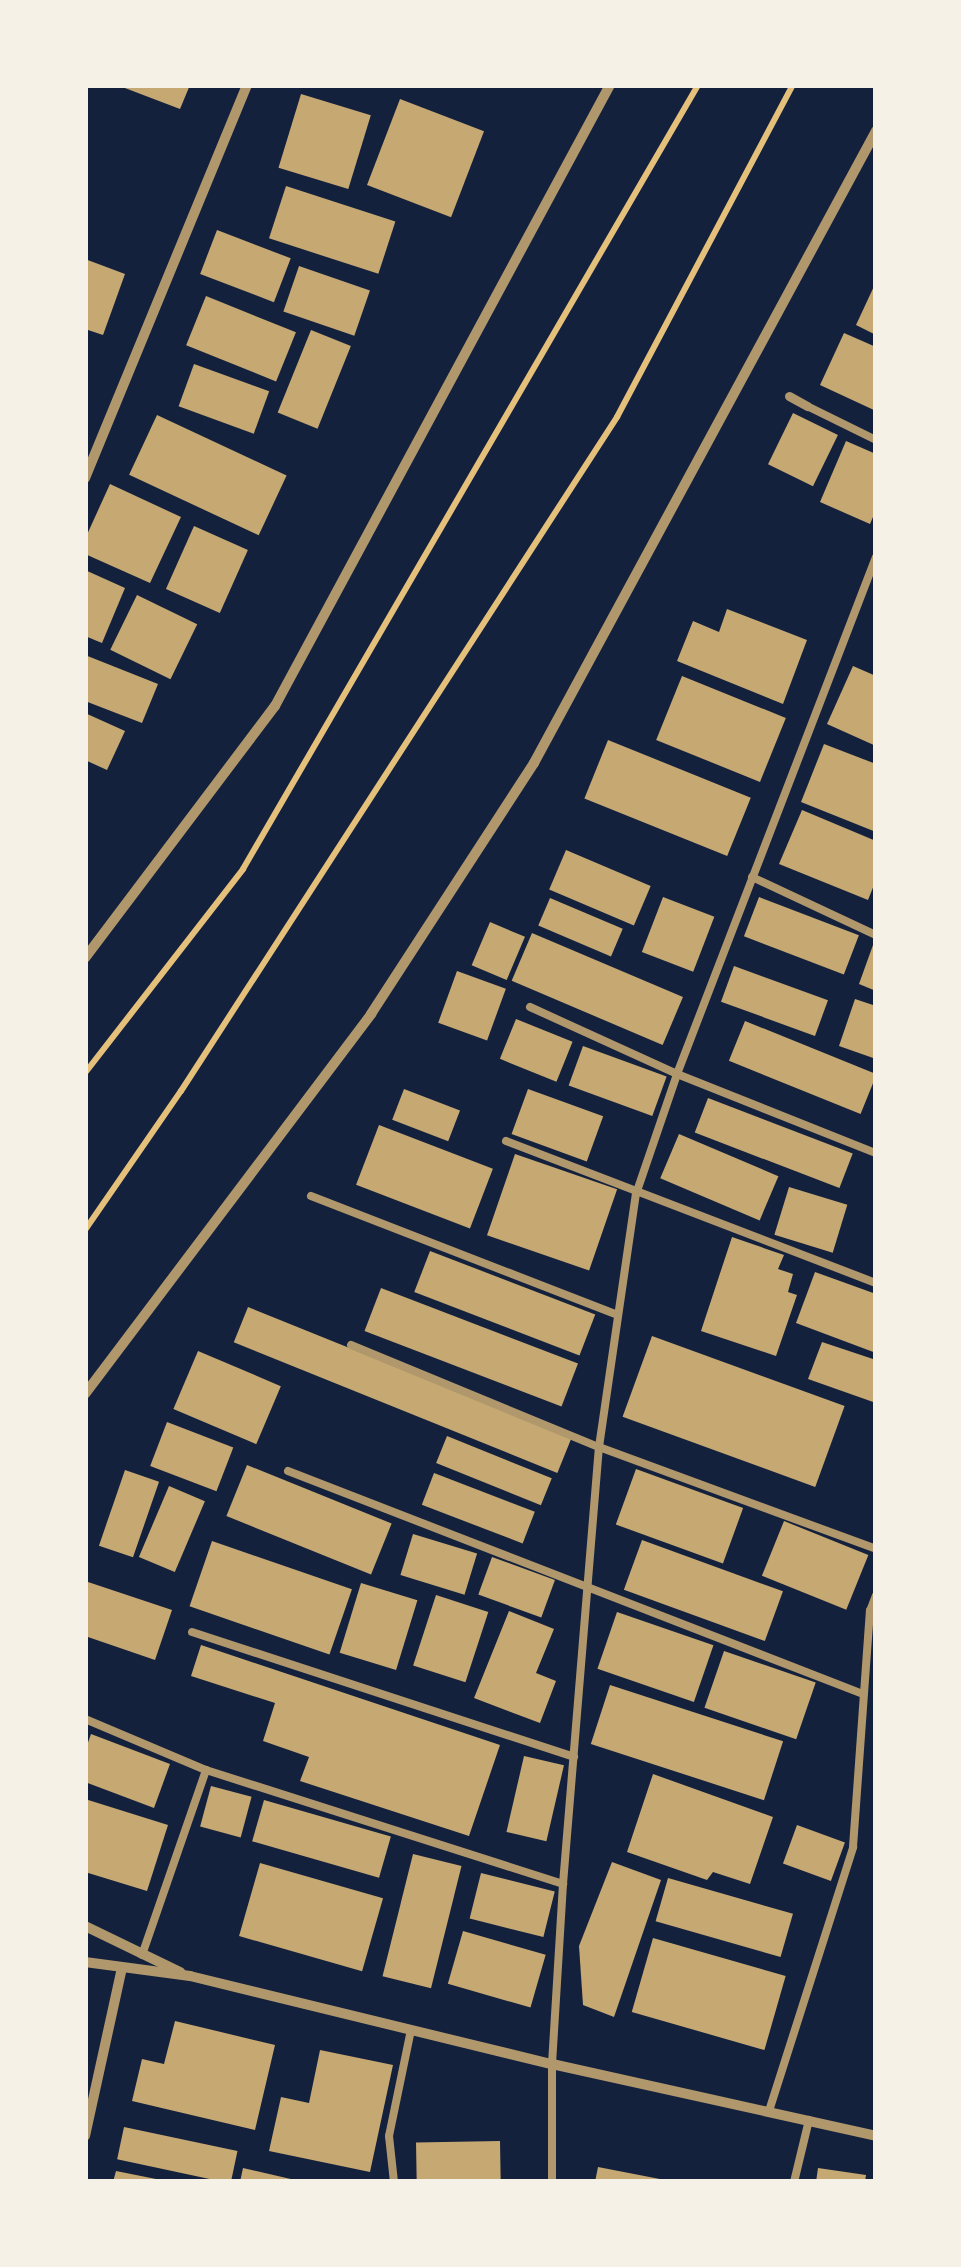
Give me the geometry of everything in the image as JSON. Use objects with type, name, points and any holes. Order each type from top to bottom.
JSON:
[{"type":"street","points":[[85,478],[247,85]]},
{"type":"street","points":[[85,958],[275,706],[610,85]]},
{"type":"street","points":[[85,1394],[371,1014],[534,763],[876,132]]},
{"type":"street","points":[[788,396],[808,406]]},
{"type":"street","points":[[85,1926],[190,1976]]},
{"type":"street","points":[[85,1962],[190,1976],[552,2064],[876,2136]]},
{"type":"street","points":[[85,2136],[122,1968]]},
{"type":"lane","points":[[808,406],[876,440]]},
{"type":"lane","points":[[552,2182],[552,2064],[599,1447],[636,1194],[677,1074],[876,557]]},
{"type":"lane","points":[[752,877],[876,934]]},
{"type":"lane","points":[[530,1007],[677,1074],[876,1154]]},
{"type":"lane","points":[[506,1141],[636,1194],[876,1282]]},
{"type":"lane","points":[[311,1196],[616,1314]]},
{"type":"lane","points":[[350,1345],[599,1447],[876,1549]]},
{"type":"lane","points":[[288,1471],[588,1584],[863,1694]]},
{"type":"lane","points":[[769,2111],[853,1847],[870,1611],[876,1595]]},
{"type":"lane","points":[[192,1632],[574,1757]]},
{"type":"lane","points":[[85,1719],[206,1770],[564,1884]]},
{"type":"lane","points":[[142,1956],[206,1770]]},
{"type":"lane","points":[[394,2182],[389,2136],[411,2030]]},
{"type":"lane","points":[[794,2182],[809,2120]]},
{"type":"path","points":[[85,1073],[243,868],[698,85]]},
{"type":"path","points":[[85,1230],[181,1091],[617,418],[793,85]]},
{"type":"building","points":[[117,85],[190,85],[180,109]]},
{"type":"building","points":[[301,94],[371,115],[348,189],[278,168]]},
{"type":"building","points":[[400,99],[484,131],[451,217],[367,185]]},
{"type":"building","points":[[286,186],[395,222],[378,274],[269,238]]},
{"type":"building","points":[[217,230],[291,258],[274,302],[200,274]]},
{"type":"building","points":[[85,259],[125,274],[103,335],[85,329]]},
{"type":"building","points":[[299,266],[370,290],[354,336],[283,311]]},
{"type":"building","points":[[876,282],[876,335],[856,325]]},
{"type":"building","points":[[206,296],[296,332],[276,381],[186,345]]},
{"type":"building","points":[[311,330],[351,346],[318,429],[278,413]]},
{"type":"building","points":[[844,333],[876,347],[876,411],[820,385]]},
{"type":"building","points":[[194,364],[269,391],[254,434],[179,406]]},
{"type":"building","points":[[793,413],[838,435],[813,486],[768,464]]},
{"type":"building","points":[[157,415],[287,475],[259,535],[129,475]]},
{"type":"building","points":[[846,441],[876,454],[876,510],[870,524],[820,502]]},
{"type":"building","points":[[110,484],[181,517],[150,583],[85,554],[85,539]]},
{"type":"building","points":[[194,526],[248,550],[220,613],[166,589]]},
{"type":"building","points":[[85,570],[125,588],[102,643],[85,636]]},
{"type":"building","points":[[137,595],[197,624],[170,679],[110,650]]},
{"type":"building","points":[[727,609],[807,640],[783,704],[677,661],[693,621],[719,632]]},
{"type":"building","points":[[85,655],[158,684],[142,723],[85,701]]},
{"type":"building","points":[[853,666],[876,676],[876,746],[827,724]]},
{"type":"building","points":[[682,676],[786,718],[760,782],[656,740]]},
{"type":"building","points":[[85,713],[125,731],[107,770],[85,760]]},
{"type":"building","points":[[608,740],[751,798],[727,856],[584,798]]},
{"type":"building","points":[[824,744],[876,764],[876,832],[801,802]]},
{"type":"building","points":[[802,810],[876,841],[876,880],[868,900],[779,864]]},
{"type":"building","points":[[566,850],[651,886],[634,926],[549,890]]},
{"type":"building","points":[[663,897],[714,917],[693,972],[642,952]]},
{"type":"building","points":[[759,897],[859,935],[844,975],[744,936]]},
{"type":"building","points":[[550,898],[623,929],[611,956],[538,926]]},
{"type":"building","points":[[490,922],[525,937],[507,980],[472,965]]},
{"type":"building","points":[[532,933],[683,997],[663,1045],[512,981]]},
{"type":"building","points":[[873,945],[876,947],[876,991],[859,984]]},
{"type":"building","points":[[734,966],[828,1000],[815,1036],[721,1002]]},
{"type":"building","points":[[457,971],[506,989],[487,1040],[438,1023]]},
{"type":"building","points":[[855,999],[876,1006],[876,1059],[839,1046]]},
{"type":"building","points":[[516,1019],[573,1042],[556,1082],[500,1059]]},
{"type":"building","points":[[745,1021],[876,1074],[861,1114],[729,1061]]},
{"type":"building","points":[[583,1046],[667,1076],[652,1116],[569,1085]]},
{"type":"building","points":[[404,1089],[460,1111],[448,1141],[392,1120]]},
{"type":"building","points":[[528,1089],[603,1116],[587,1161],[512,1134]]},
{"type":"building","points":[[708,1098],[853,1154],[839,1188],[695,1133]]},
{"type":"building","points":[[379,1125],[493,1169],[470,1228],[356,1185]]},
{"type":"building","points":[[679,1134],[778,1176],[760,1220],[660,1178]]},
{"type":"building","points":[[515,1154],[617,1189],[589,1270],[487,1235]]},
{"type":"building","points":[[789,1187],[847,1205],[833,1253],[774,1235]]},
{"type":"building","points":[[732,1237],[784,1255],[778,1269],[793,1274],[788,1292],[797,1295],[776,1356],[701,1331]]},
{"type":"building","points":[[430,1251],[595,1314],[579,1356],[414,1292]]},
{"type":"building","points":[[815,1272],[876,1294],[876,1353],[796,1323]]},
{"type":"building","points":[[381,1288],[578,1364],[562,1407],[365,1331]]},
{"type":"building","points":[[248,1307],[572,1438],[557,1473],[234,1342]]},
{"type":"building","points":[[652,1336],[845,1406],[815,1487],[623,1417]]},
{"type":"building","points":[[822,1342],[876,1360],[876,1403],[808,1379]]},
{"type":"building","points":[[198,1351],[281,1386],[256,1444],[173,1409]]},
{"type":"building","points":[[167,1422],[233,1447],[216,1491],[150,1466]]},
{"type":"building","points":[[447,1436],[552,1478],[541,1505],[436,1463]]},
{"type":"building","points":[[247,1465],[392,1523],[371,1574],[226,1516]]},
{"type":"building","points":[[636,1469],[743,1508],[723,1563],[616,1524]]},
{"type":"building","points":[[125,1470],[159,1482],[133,1557],[99,1546]]},
{"type":"building","points":[[434,1473],[535,1512],[523,1543],[422,1505]]},
{"type":"building","points":[[169,1486],[205,1501],[175,1572],[139,1557]]},
{"type":"building","points":[[784,1521],[868,1555],[846,1610],[762,1576]]},
{"type":"building","points":[[413,1534],[477,1554],[465,1595],[400,1575]]},
{"type":"building","points":[[642,1540],[783,1591],[765,1641],[624,1590]]},
{"type":"building","points":[[212,1541],[352,1589],[329,1654],[190,1606]]},
{"type":"building","points":[[492,1557],[555,1580],[541,1618],[478,1595]]},
{"type":"building","points":[[85,1581],[172,1610],[155,1660],[85,1636]]},
{"type":"building","points":[[361,1583],[417,1600],[396,1670],[340,1653]]},
{"type":"building","points":[[436,1595],[488,1612],[465,1682],[413,1665]]},
{"type":"building","points":[[509,1611],[554,1629],[536,1673],[556,1681],[540,1723],[474,1698]]},
{"type":"building","points":[[617,1612],[713,1645],[694,1702],[597,1669]]},
{"type":"building","points":[[201,1645],[500,1745],[469,1836],[300,1781],[309,1757],[263,1741],[275,1703],[191,1676]]},
{"type":"building","points":[[724,1651],[816,1683],[796,1739],[704,1708]]},
{"type":"building","points":[[610,1685],[783,1741],[764,1800],[591,1744]]},
{"type":"building","points":[[91,1734],[170,1764],[154,1808],[85,1782],[85,1751]]},
{"type":"building","points":[[524,1756],[564,1765],[546,1841],[506,1832]]},
{"type":"building","points":[[653,1774],[773,1817],[750,1884],[713,1872],[707,1880],[627,1852]]},
{"type":"building","points":[[211,1786],[252,1797],[241,1837],[200,1827]]},
{"type":"building","points":[[85,1799],[168,1825],[147,1891],[85,1872]]},
{"type":"building","points":[[264,1800],[391,1836],[379,1878],[252,1841]]},
{"type":"building","points":[[797,1825],[845,1842],[831,1881],[783,1864]]},
{"type":"building","points":[[413,1854],[462,1866],[431,1988],[383,1976]]},
{"type":"building","points":[[612,1862],[661,1880],[614,2017],[583,2005],[579,1946]]},
{"type":"building","points":[[260,1863],[383,1898],[362,1971],[239,1936]]},
{"type":"building","points":[[481,1873],[555,1891],[543,1937],[470,1919]]},
{"type":"building","points":[[668,1878],[793,1914],[781,1957],[656,1921]]},
{"type":"building","points":[[463,1931],[546,1955],[531,2008],[448,1984]]},
{"type":"building","points":[[653,1938],[786,1976],[764,2050],[632,2012]]},
{"type":"building","points":[[175,2021],[275,2045],[255,2130],[132,2101],[142,2059],[164,2064]]},
{"type":"building","points":[[320,2050],[393,2065],[370,2172],[269,2151],[281,2097],[309,2103]]},
{"type":"building","points":[[124,2127],[237,2151],[231,2182],[117,2159]]},
{"type":"building","points":[[500,2141],[501,2182],[417,2182],[416,2142]]},
{"type":"building","points":[[598,2167],[665,2180],[665,2182],[595,2182]]},
{"type":"building","points":[[243,2168],[295,2180],[295,2182],[240,2182]]},
{"type":"building","points":[[818,2168],[866,2175],[865,2182],[816,2182]]},
{"type":"building","points":[[116,2171],[161,2180],[113,2182]]}]
